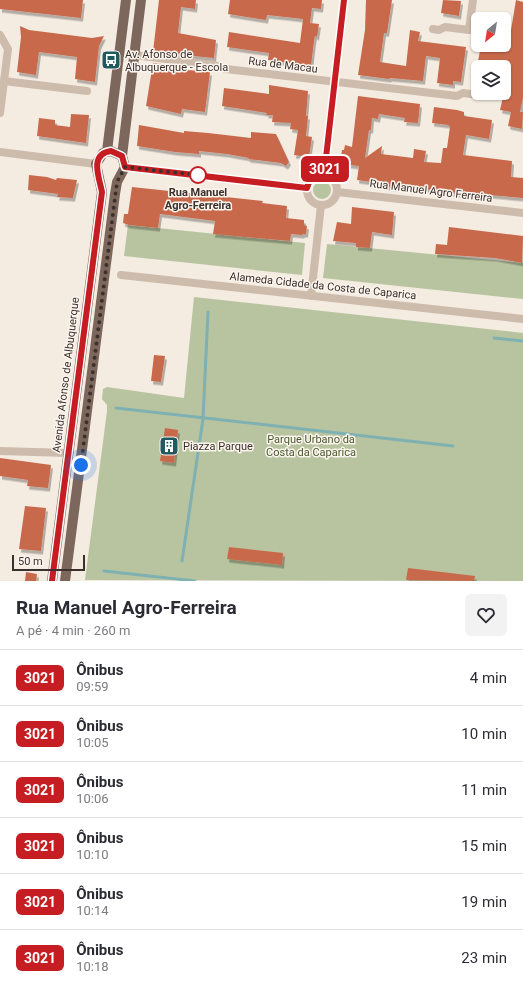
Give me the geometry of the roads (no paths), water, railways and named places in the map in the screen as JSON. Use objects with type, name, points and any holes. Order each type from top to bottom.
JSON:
[{"type":"main road","points":[[107,151],[126,0]]},
{"type":"main road","points":[[65,581],[115,194],[117,182],[123,171],[122,156],[141,0]]},
{"type":"main road","points":[[122,156],[115,152],[107,151],[100,156],[97,168],[104,178],[109,180],[113,180],[123,171]]},
{"type":"main road","name":"Avenida Afonso de Albuquerque","points":[[52,581],[102,192],[97,168]]},
{"type":"street","points":[[324,175],[344,0]]},
{"type":"street","points":[[433,29],[439,30],[445,27],[469,30],[473,0]]},
{"type":"street","points":[[0,35],[8,49],[0,113]]},
{"type":"street","name":"Rua de Macau","points":[[134,55],[214,65],[226,69],[334,82],[457,96],[463,93],[471,94]]},
{"type":"street","points":[[4,80],[87,91]]},
{"type":"street","points":[[0,152],[97,168]]},
{"type":"street","points":[[123,171],[307,188]]},
{"type":"street","points":[[319,175],[324,175],[335,181],[337,192],[332,201],[321,205],[315,203],[309,198],[307,188],[312,178],[319,175]]},
{"type":"street","name":"Rua Manuel Agro Ferreira","points":[[337,192],[523,213]]},
{"type":"street","points":[[311,296],[321,205]]},
{"type":"street","name":"Alameda Cidade da Costa de Caparica","points":[[121,275],[523,319]]},
{"type":"street","points":[[0,451],[68,453]]},
{"type":"waterway","points":[[182,561],[203,419],[208,312]]},
{"type":"waterway","points":[[494,338],[523,341]]},
{"type":"waterway","points":[[116,408],[453,446]]},
{"type":"waterway","points":[[104,571],[195,581]]},
{"type":"place","name":"Av. Afonso de Albuquerque - Escola","points":[[111,60]]},
{"type":"place","name":"Rua Manuel Agro-Ferreira","points":[[198,175]]},
{"type":"place","name":"Piazza Parque","points":[[169,446]]},
{"type":"park label","name":"Parque Urbano da Costa da Caparica","points":[[311,445]]}]
